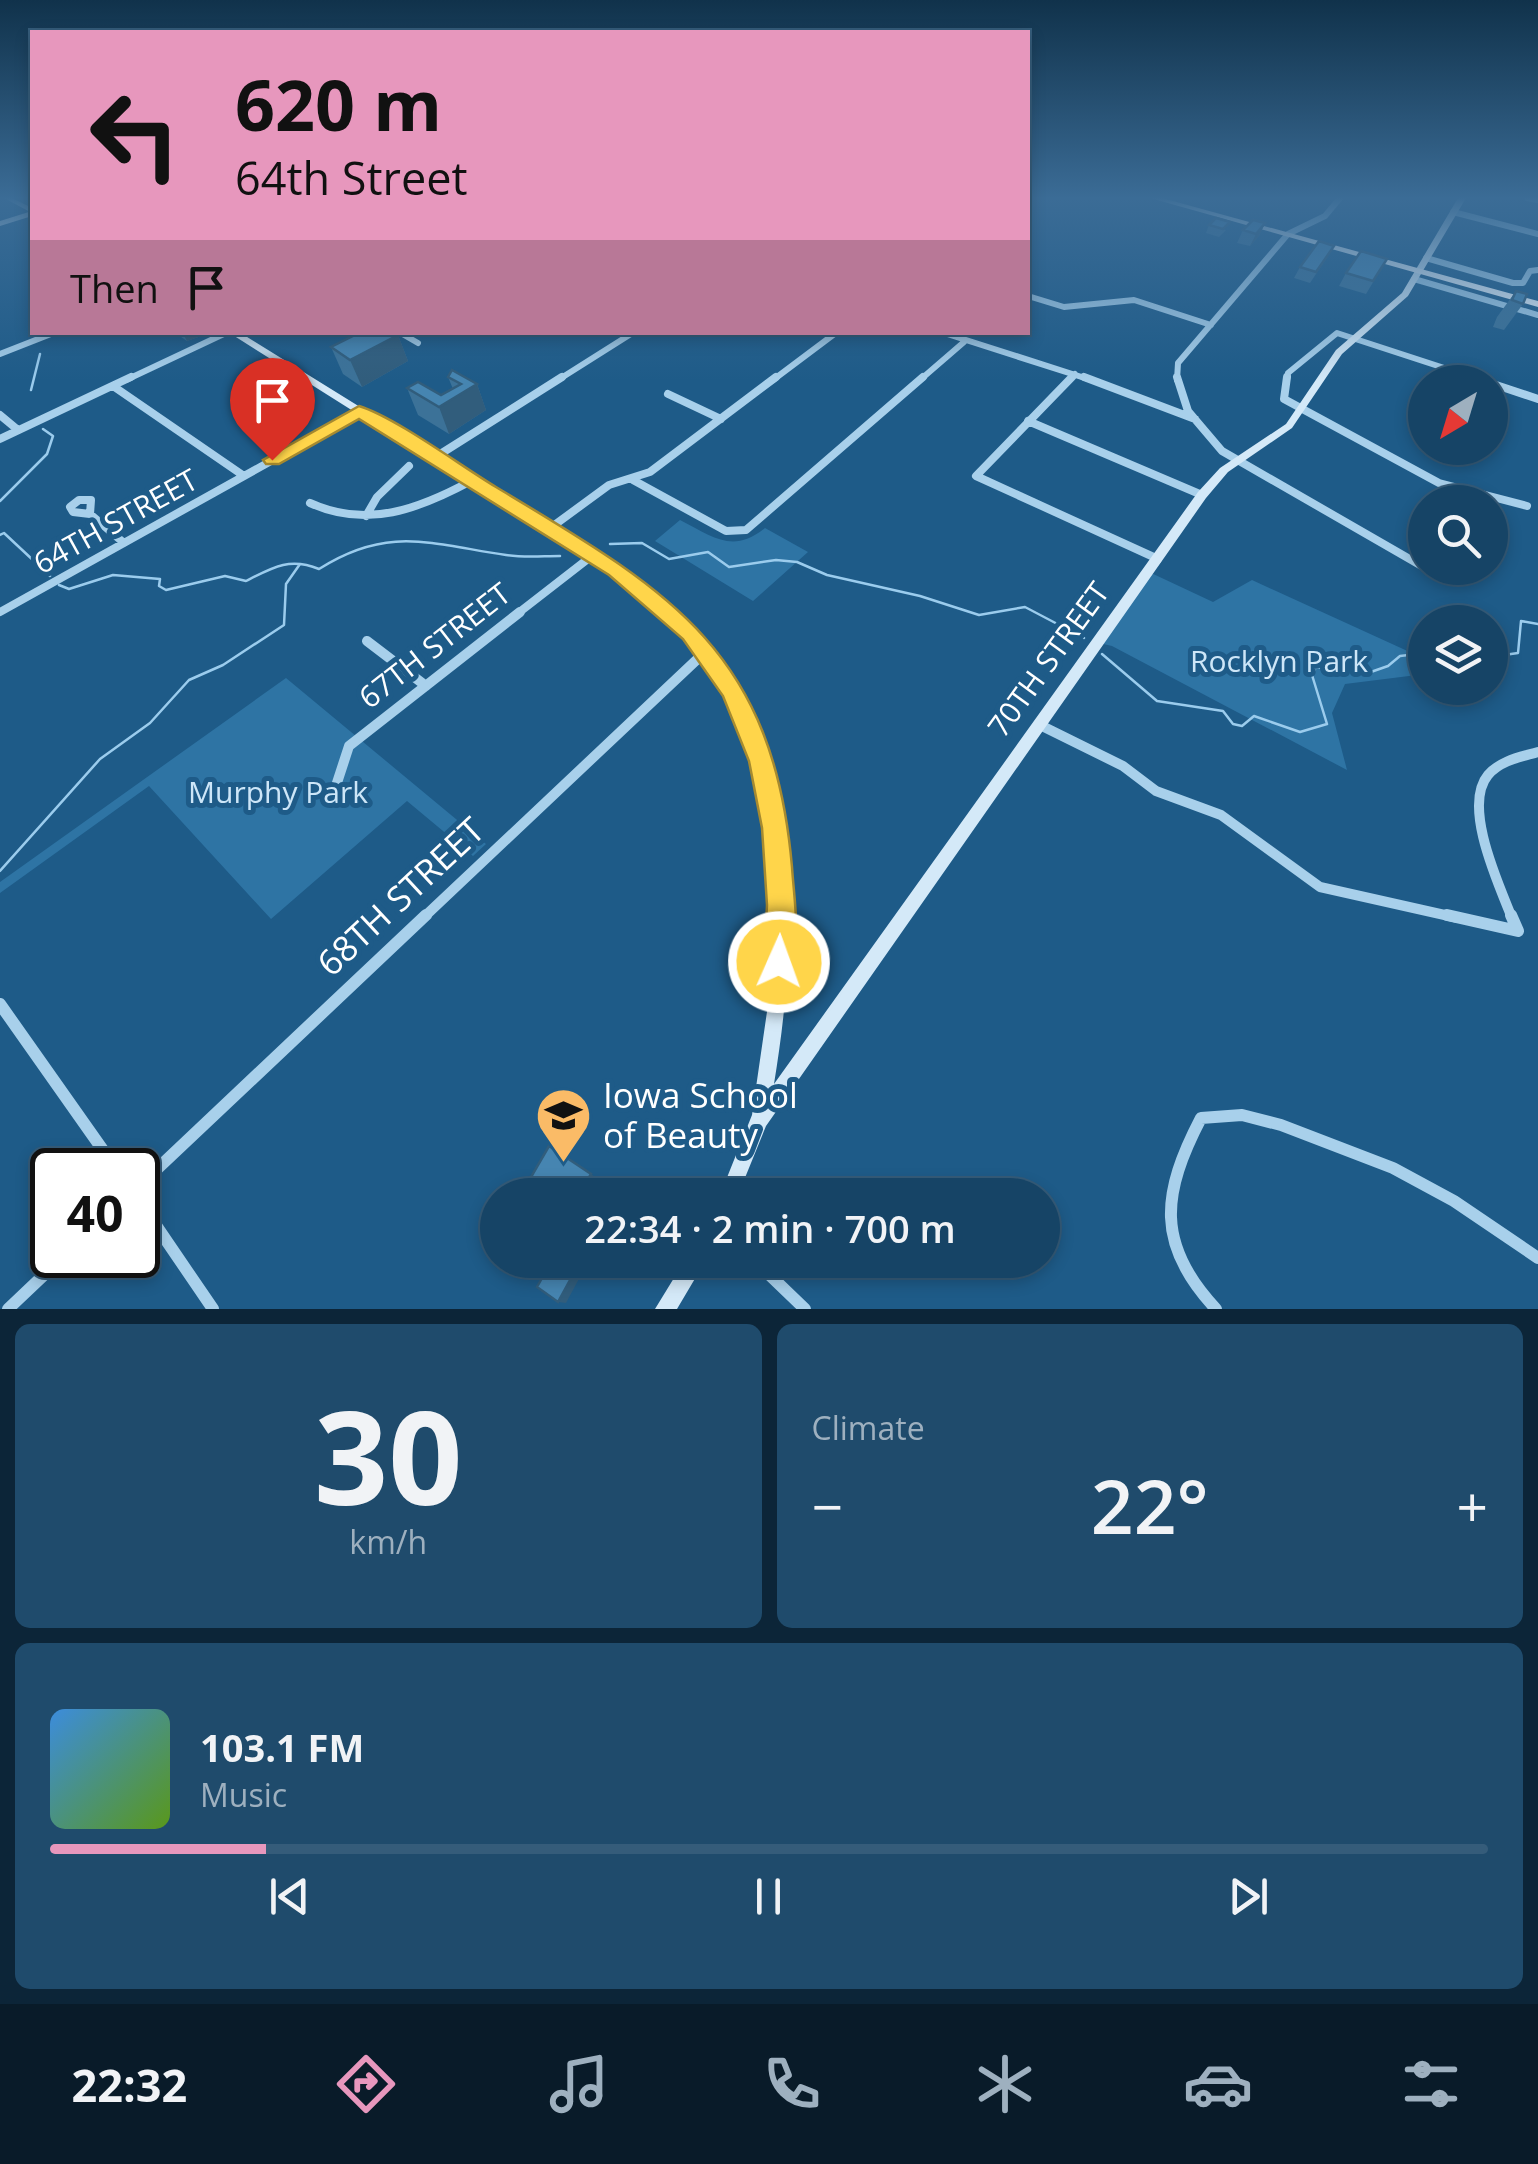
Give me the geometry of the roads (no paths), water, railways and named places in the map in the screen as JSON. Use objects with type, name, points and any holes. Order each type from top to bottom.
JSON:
[{"type":"main road","points":[[1388,259],[1538,301]]},
{"type":"street","points":[[1267,259],[1178,363],[1174,374],[1177,389],[1213,443],[1408,558]]},
{"type":"street","name":"70TH STREET","points":[[736,1178],[759,1120],[1202,495],[1216,477],[1288,426],[1323,372],[1398,302],[1425,259]]},
{"type":"street","points":[[1420,268],[1523,283],[1534,271]]},
{"type":"street","points":[[1420,268],[1538,315]]},
{"type":"street","points":[[1030,297],[1074,308],[1134,300],[1211,325]]},
{"type":"street","points":[[1429,365],[1332,334],[1288,373],[1284,399],[1438,482],[1474,496],[1527,506]]},
{"type":"street","points":[[0,354],[48,335]]},
{"type":"street","points":[[0,439],[224,335]]},
{"type":"street","points":[[235,335],[593,555],[642,589],[706,651],[750,726],[762,761],[775,828],[781,905],[778,991],[759,1120]]},
{"type":"street","points":[[404,335],[418,343]]},
{"type":"street","points":[[434,458],[629,335]]},
{"type":"street","points":[[549,529],[609,485],[650,472],[834,335]]},
{"type":"street","points":[[948,335],[1075,374],[1197,420]]},
{"type":"street","points":[[633,480],[717,527],[736,533],[750,527],[964,342]]},
{"type":"street","points":[[1075,374],[976,476],[1158,560]]},
{"type":"street","points":[[113,386],[244,476]]},
{"type":"street","points":[[1508,389],[1538,399]]},
{"type":"street","points":[[668,394],[721,419]]},
{"type":"street","name":"64TH STREET","points":[[0,612],[359,412]]},
{"type":"street","points":[[0,415],[18,430]]},
{"type":"street","points":[[1028,421],[1202,495]]},
{"type":"street","points":[[366,516],[382,490],[409,466]]},
{"type":"street","points":[[310,502],[321,509],[366,516],[404,511],[471,481]]},
{"type":"street","points":[[90,514],[124,543]]},
{"type":"street","name":"67TH STREET","points":[[333,795],[349,746],[593,555]]},
{"type":"street","points":[[367,641],[426,686]]},
{"type":"street","name":"68TH STREET","points":[[160,1166],[706,651]]},
{"type":"street","points":[[1040,725],[1123,766],[1156,792],[1231,820],[1290,869],[1320,888],[1518,931],[1482,827],[1478,801],[1485,779],[1496,768],[1538,752]]},
{"type":"street","points":[[0,1004],[101,1148]]},
{"type":"street","points":[[1216,1309],[1185,1272],[1168,1222],[1170,1188],[1201,1118],[1242,1115],[1281,1126],[1424,1183],[1538,1258]]},
{"type":"street","points":[[160,1231],[213,1309]]},
{"type":"street","points":[[8,1309],[41,1278]]},
{"type":"street","points":[[665,1309],[685,1278]]},
{"type":"street","points":[[773,1278],[805,1309]]},
{"type":"waterway","points":[[31,390],[40,354]]},
{"type":"waterway","points":[[0,501],[47,454],[53,436],[43,429]]},
{"type":"waterway","points":[[0,535],[4,533],[50,576]]},
{"type":"waterway","points":[[300,564],[319,569],[367,547],[410,541],[513,556],[560,556]]},
{"type":"waterway","points":[[610,544],[642,543],[669,559],[708,552],[729,567],[776,560],[797,562],[827,575],[920,596],[979,615],[1025,607],[1084,638]]},
{"type":"waterway","points":[[0,871],[100,759],[150,723],[189,680],[223,665],[284,625],[286,584],[300,564]]},
{"type":"waterway","points":[[59,585],[69,589],[113,575],[160,579],[159,586],[166,590],[225,576],[246,581],[273,568],[300,564]]},
{"type":"waterway","points":[[1508,654],[1518,653],[1521,621],[1538,624]]},
{"type":"waterway","points":[[1102,654],[1157,701],[1223,711],[1233,724],[1242,726],[1254,716],[1300,732],[1327,724],[1312,675],[1316,667],[1368,673],[1408,655]]},
{"type":"place","name":"Iowa School of Beauty","points":[[564,1165]]},
{"type":"park label","name":"Rocklyn Park","points":[[1279,662]]},
{"type":"park label","name":"Murphy Park","points":[[278,793]]}]
